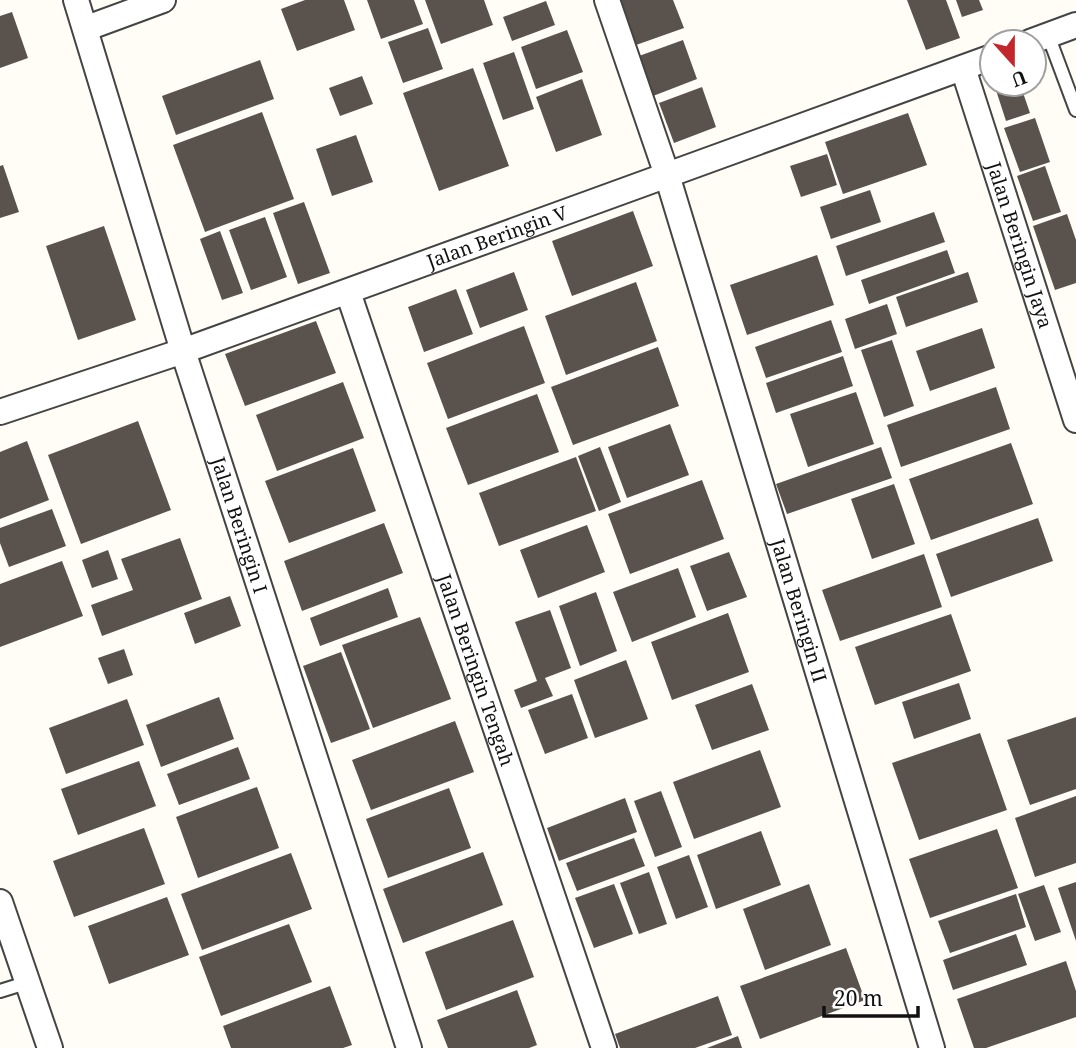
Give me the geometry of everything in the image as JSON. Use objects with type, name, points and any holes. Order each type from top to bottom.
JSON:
[{"type":"street","name":"Jalan Beringin I","points":[[76,0],[87,28],[183,351],[409,1048]]},
{"type":"street","points":[[87,28],[163,0]]},
{"type":"street","name":"Jalan Beringin II","points":[[607,0],[667,175],[932,1048]]},
{"type":"street","points":[[1048,36],[1076,25]]},
{"type":"street","name":"Jalan Beringin V","points":[[0,412],[183,351],[978,62]]},
{"type":"street","name":"Jalan Beringin Jaya","points":[[963,68],[1076,420]]},
{"type":"street","name":"Jalan Beringin Tengah","points":[[348,292],[604,1048]]},
{"type":"street","points":[[0,902],[50,1048]]},
{"type":"lane","points":[[1048,56],[1076,110]]},
{"type":"lane","points":[[0,991],[29,982]]},
{"type":"building","points":[[305,0],[344,0],[355,30],[297,51],[281,9]]},
{"type":"building","points":[[367,0],[414,0],[423,24],[381,39]]},
{"type":"building","points":[[425,0],[484,0],[493,25],[441,44]]},
{"type":"building","points":[[620,0],[673,0],[684,28],[636,45]]},
{"type":"building","points":[[907,0],[946,0],[960,38],[926,50]]},
{"type":"building","points":[[956,0],[979,0],[983,10],[962,17]]},
{"type":"building","points":[[546,1],[555,25],[512,41],[503,17]]},
{"type":"building","points":[[12,12],[28,58],[0,68],[0,16]]},
{"type":"building","points":[[428,28],[443,69],[403,83],[388,42]]},
{"type":"building","points":[[567,30],[583,72],[536,89],[521,47]]},
{"type":"building","points":[[683,40],[697,79],[653,96],[639,56]]},
{"type":"building","points":[[514,52],[534,109],[503,120],[483,63]]},
{"type":"building","points":[[260,60],[274,99],[176,135],[162,96]]},
{"type":"building","points":[[473,68],[509,166],[439,191],[403,93]]},
{"type":"building","points":[[362,76],[373,104],[340,116],[329,88]]},
{"type":"building","points":[[582,79],[602,135],[556,152],[536,97]]},
{"type":"building","points":[[702,87],[716,127],[674,143],[659,103]]},
{"type":"building","points":[[999,98],[1025,98],[1030,113],[1006,121]]},
{"type":"building","points":[[262,112],[294,199],[205,232],[173,145]]},
{"type":"building","points":[[908,113],[927,165],[843,194],[825,142]]},
{"type":"building","points":[[1035,118],[1050,162],[1020,172],[1004,128]]},
{"type":"building","points":[[356,135],[373,182],[332,196],[316,149]]},
{"type":"building","points":[[827,154],[837,185],[801,197],[790,166]]},
{"type":"building","points":[[3,165],[19,212],[0,218],[0,166]]},
{"type":"building","points":[[1045,166],[1061,212],[1033,221],[1017,176]]},
{"type":"building","points":[[870,190],[881,222],[831,239],[820,207]]},
{"type":"building","points":[[304,202],[330,273],[298,284],[273,213]]},
{"type":"building","points":[[633,211],[653,266],[572,296],[552,241]]},
{"type":"building","points":[[934,212],[945,242],[846,276],[836,246]]},
{"type":"building","points":[[1067,214],[1076,240],[1076,283],[1055,290],[1033,226]]},
{"type":"building","points":[[265,217],[287,277],[251,290],[229,230]]},
{"type":"building","points":[[104,226],[136,320],[78,340],[46,246]]},
{"type":"building","points":[[220,231],[243,293],[222,300],[200,239]]},
{"type":"building","points":[[947,250],[955,273],[869,304],[861,280]]},
{"type":"building","points":[[817,255],[834,305],[747,335],[730,285]]},
{"type":"building","points":[[514,272],[528,310],[480,328],[466,290]]},
{"type":"building","points":[[968,272],[978,302],[906,327],[896,297]]},
{"type":"building","points":[[636,282],[657,341],[566,375],[545,316]]},
{"type":"building","points":[[456,289],[473,334],[424,352],[408,307]]},
{"type":"building","points":[[887,304],[897,334],[855,349],[845,319]]},
{"type":"building","points":[[831,320],[842,352],[766,378],[755,347]]},
{"type":"building","points":[[316,321],[336,373],[245,406],[225,354]]},
{"type":"building","points":[[524,326],[545,383],[448,419],[427,363]]},
{"type":"building","points":[[982,328],[995,368],[930,391],[916,351]]},
{"type":"building","points":[[892,340],[914,406],[884,417],[861,350]]},
{"type":"building","points":[[658,347],[679,406],[573,445],[551,387]]},
{"type":"building","points":[[843,356],[853,386],[776,413],[766,383]]},
{"type":"building","points":[[343,382],[364,438],[277,471],[256,415]]},
{"type":"building","points":[[996,387],[1010,429],[901,467],[887,425]]},
{"type":"building","points":[[856,392],[874,444],[808,467],[790,414]]},
{"type":"building","points":[[537,394],[559,452],[468,485],[446,428]]},
{"type":"building","points":[[138,421],[171,510],[81,544],[48,455]]},
{"type":"building","points":[[670,424],[689,475],[627,498],[608,447]]},
{"type":"building","points":[[27,441],[49,500],[0,519],[0,452]]},
{"type":"building","points":[[1011,443],[1033,504],[931,540],[909,479]]},
{"type":"building","points":[[600,447],[621,502],[599,511],[578,456]]},
{"type":"building","points":[[881,447],[892,478],[787,514],[776,484]]},
{"type":"building","points":[[353,448],[376,511],[289,543],[265,481]]},
{"type":"building","points":[[576,457],[596,511],[499,546],[479,493]]},
{"type":"building","points":[[702,480],[724,539],[630,574],[608,514]]},
{"type":"building","points":[[894,484],[915,544],[872,559],[851,499]]},
{"type":"building","points":[[52,509],[66,546],[9,567],[0,543],[0,528]]},
{"type":"building","points":[[1038,518],[1053,561],[951,597],[936,554]]},
{"type":"building","points":[[384,523],[403,573],[302,611],[284,561]]},
{"type":"building","points":[[587,525],[605,572],[538,598],[520,550]]},
{"type":"building","points":[[180,538],[202,599],[102,636],[91,605],[133,590],[121,559]]},
{"type":"building","points":[[108,550],[118,579],[92,588],[82,560]]},
{"type":"building","points":[[729,552],[747,597],[707,611],[690,566]]},
{"type":"building","points":[[924,554],[942,607],[840,641],[822,590]]},
{"type":"building","points":[[62,561],[83,616],[0,647],[0,584]]},
{"type":"building","points":[[678,568],[696,617],[632,642],[613,592]]},
{"type":"building","points":[[388,588],[398,617],[320,646],[310,618]]},
{"type":"building","points":[[596,592],[617,651],[580,666],[559,606]]},
{"type":"building","points":[[230,596],[241,626],[195,644],[184,613]]},
{"type":"building","points":[[550,610],[571,668],[545,678],[553,696],[521,708],[514,690],[537,681],[515,622]]},
{"type":"building","points":[[728,613],[749,672],[672,700],[651,642]]},
{"type":"building","points":[[951,614],[971,671],[875,705],[855,647]]},
{"type":"building","points":[[420,617],[451,699],[373,728],[342,645]]},
{"type":"building","points":[[124,649],[133,675],[108,684],[98,658]]},
{"type":"building","points":[[341,652],[370,729],[331,743],[303,666]]},
{"type":"building","points":[[626,660],[648,719],[595,738],[574,680]]},
{"type":"building","points":[[959,683],[971,719],[914,739],[902,702]]},
{"type":"building","points":[[752,684],[769,730],[712,750],[695,705]]},
{"type":"building","points":[[572,694],[588,738],[545,754],[528,710]]},
{"type":"building","points":[[219,697],[234,739],[161,767],[146,725]]},
{"type":"building","points":[[127,699],[144,745],[66,774],[49,728]]},
{"type":"building","points":[[1076,717],[1076,789],[1030,805],[1007,740]]},
{"type":"building","points":[[455,721],[474,772],[371,810],[352,760]]},
{"type":"building","points":[[980,733],[1007,810],[919,840],[892,763]]},
{"type":"building","points":[[238,747],[250,779],[179,805],[167,774]]},
{"type":"building","points":[[760,750],[781,807],[694,839],[673,782]]},
{"type":"building","points":[[139,761],[156,806],[78,835],[61,789]]},
{"type":"building","points":[[257,787],[279,848],[198,878],[176,817]]},
{"type":"building","points":[[449,788],[471,848],[388,878],[366,819]]},
{"type":"building","points":[[661,791],[682,847],[655,857],[634,801]]},
{"type":"building","points":[[1076,796],[1076,863],[1035,877],[1015,818]]},
{"type":"building","points":[[625,798],[637,832],[559,861],[547,828]]},
{"type":"building","points":[[144,828],[165,884],[74,917],[53,861]]},
{"type":"building","points":[[997,829],[1018,888],[930,918],[909,859]]},
{"type":"building","points":[[761,831],[781,885],[716,909],[697,855]]},
{"type":"building","points":[[634,838],[645,866],[577,891],[566,863]]},
{"type":"building","points":[[483,852],[503,905],[403,943],[383,889]]},
{"type":"building","points":[[291,853],[312,909],[202,950],[181,894]]},
{"type":"building","points":[[689,855],[708,907],[676,919],[657,867]]},
{"type":"building","points":[[649,872],[667,924],[639,934],[620,883]]},
{"type":"building","points":[[1076,882],[1076,941],[1058,888]]},
{"type":"building","points":[[614,884],[633,934],[594,948],[575,898]]},
{"type":"building","points":[[809,884],[831,945],[765,970],[743,909]]},
{"type":"building","points":[[1044,885],[1061,932],[1035,941],[1018,894]]},
{"type":"building","points":[[1016,894],[1026,927],[950,953],[938,921]]},
{"type":"building","points":[[167,897],[189,955],[109,984],[88,926]]},
{"type":"building","points":[[513,920],[534,977],[446,1010],[425,952]]},
{"type":"building","points":[[289,924],[312,982],[221,1016],[199,957]]},
{"type":"building","points":[[1016,934],[1027,965],[953,990],[943,960]]},
{"type":"building","points":[[846,948],[865,1000],[760,1039],[740,986]]},
{"type":"building","points":[[1066,961],[1076,991],[1076,1017],[986,1048],[974,1048],[957,999]]},
{"type":"building","points":[[330,986],[352,1045],[343,1048],[231,1048],[223,1026]]},
{"type":"building","points":[[517,990],[537,1045],[529,1048],[448,1048],[437,1020]]},
{"type":"building","points":[[718,996],[732,1035],[695,1048],[620,1048],[615,1034]]},
{"type":"building","points":[[738,1036],[742,1048],[707,1048]]}]
